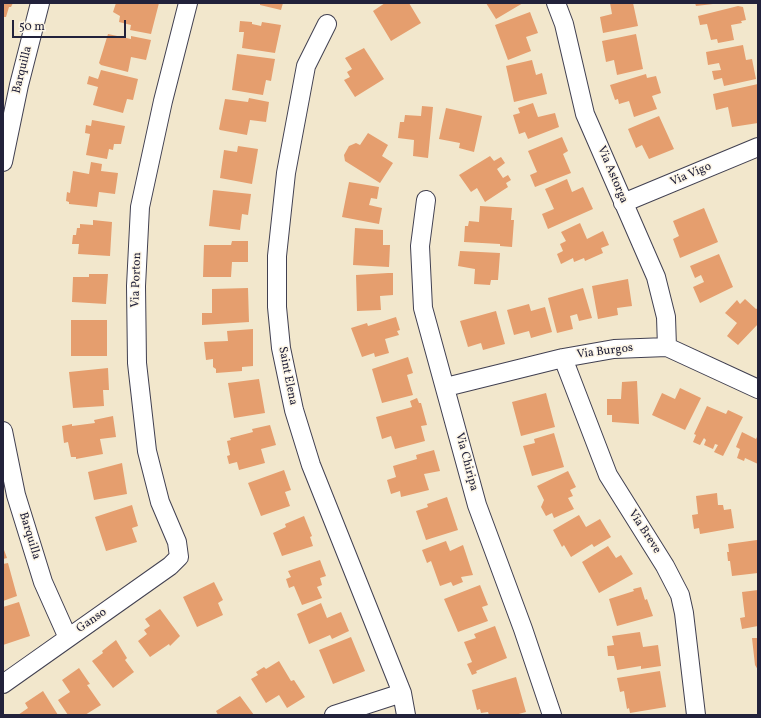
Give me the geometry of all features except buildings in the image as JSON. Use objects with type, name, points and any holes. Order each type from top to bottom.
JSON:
[{"type":"street","name":"Barquilla","points":[[3,162],[19,85],[40,3]]},
{"type":"street","name":"Via Porton","points":[[179,557],[177,542],[160,502],[147,451],[137,363],[136,286],[140,207],[163,101],[188,3]]},
{"type":"street","name":"Via Astorga","points":[[556,3],[564,24],[585,114],[656,277],[666,317],[667,347]]},
{"type":"street","name":"Saint Elena","points":[[327,24],[306,66],[286,173],[277,256],[277,307],[281,348],[294,410],[311,464],[402,693],[406,715]]},
{"type":"street","name":"Via Vigo","points":[[624,203],[758,147]]},
{"type":"street","name":"Via Chiripa","points":[[426,200],[420,246],[423,308],[477,505],[523,629],[552,715]]},
{"type":"street","name":"Via Burgos","points":[[446,388],[563,358],[614,349],[667,347],[758,389]]},
{"type":"street","name":"Via Breve","points":[[563,358],[608,475],[665,566],[680,595],[684,613],[696,715]]},
{"type":"street","name":"Barquilla","points":[[3,431],[16,495],[43,582],[68,638]]},
{"type":"street","name":"Ganso","points":[[3,684],[170,566],[179,557]]},
{"type":"street","points":[[334,715],[402,693]]}]
